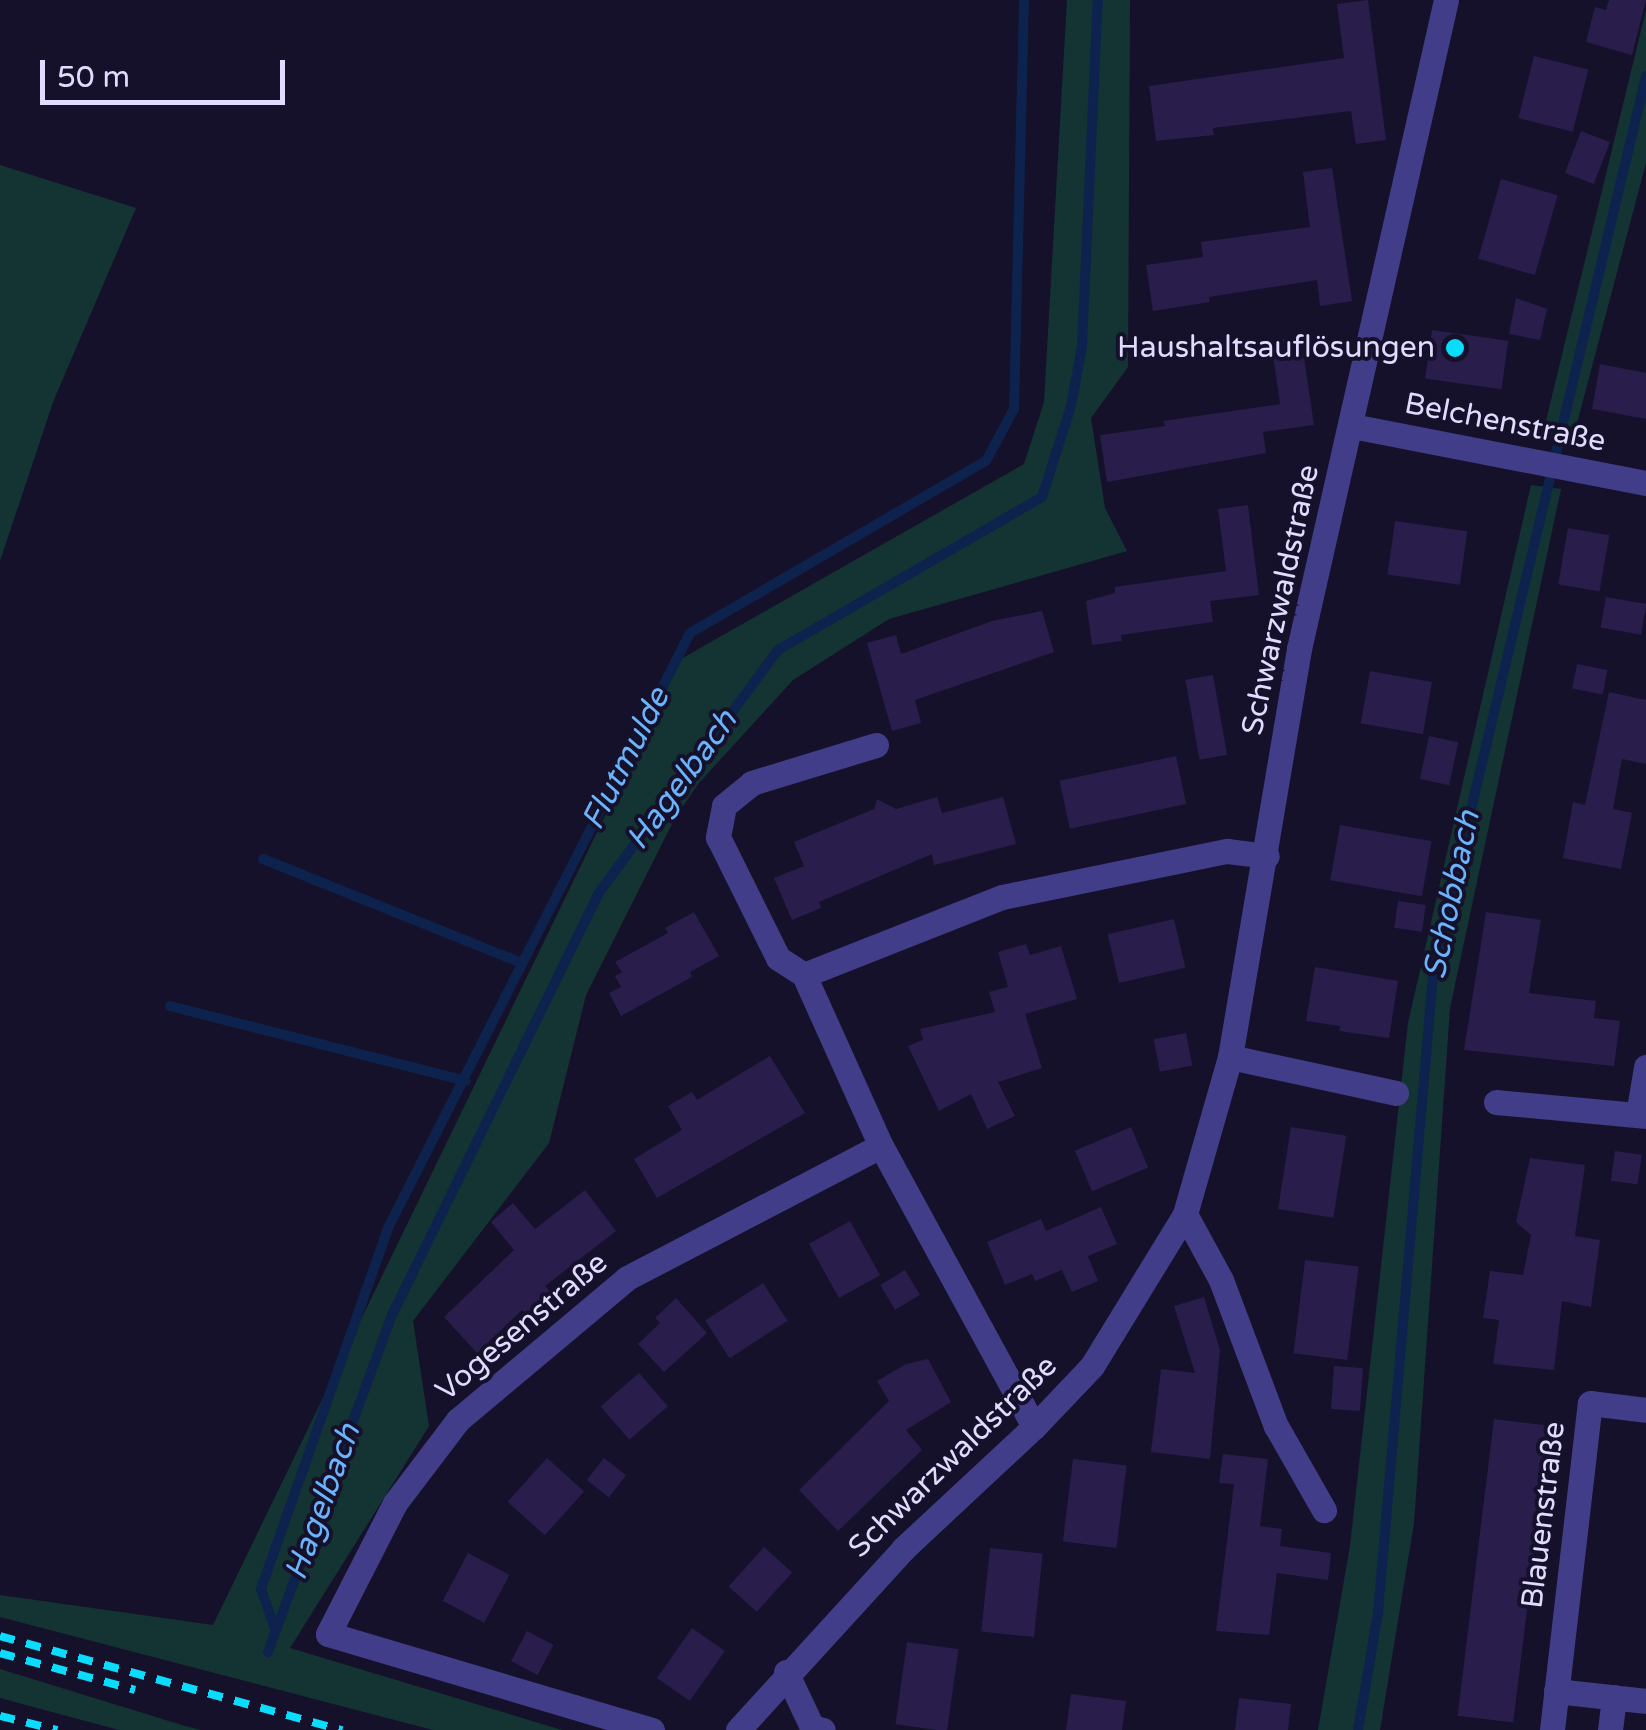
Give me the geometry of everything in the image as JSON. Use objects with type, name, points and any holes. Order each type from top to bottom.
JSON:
[{"type":"street","name":"Schwarzwaldstraße","points":[[786,1672],[902,1549],[1034,1427],[1092,1366],[1185,1214],[1230,1057],[1299,649],[1446,0]]},
{"type":"street","name":"Belchenstraße","points":[[1352,426],[1646,484]]},
{"type":"street","points":[[876,746],[752,783],[724,806],[718,837],[778,958],[804,975],[881,1146],[1034,1427]]},
{"type":"street","points":[[804,975],[1002,897],[1227,851],[1267,856]]},
{"type":"street","points":[[1230,1057],[1396,1092]]},
{"type":"street","points":[[1496,1102],[1642,1115],[1646,1067]]},
{"type":"street","name":"Vogesenstraße","points":[[652,1730],[328,1634],[395,1503],[458,1420],[627,1278],[881,1146]]},
{"type":"street","points":[[1185,1214],[1221,1280],[1276,1426],[1324,1510]]},
{"type":"street","name":"Blauenstraße","points":[[1552,1730],[1590,1403],[1646,1410]]},
{"type":"street","points":[[738,1730],[786,1672],[812,1727],[822,1730]]},
{"type":"street","points":[[1556,1690],[1646,1700]]},
{"type":"street","points":[[1610,1730],[1614,1697]]},
{"type":"green space","points":[[1067,0],[1130,0],[1128,367],[1091,418],[1105,508],[1127,551],[889,619],[793,680],[698,784],[675,818],[586,995],[549,1143],[413,1321],[429,1426],[290,1648],[562,1730],[433,1730],[0,1617],[0,1595],[213,1625],[681,659],[1024,464],[1044,402]]},
{"type":"green space","points":[[1646,10],[1646,163],[1572,442],[1542,437]]},
{"type":"green space","points":[[0,165],[136,208],[53,402],[0,561]]},
{"type":"green space","points":[[1531,485],[1561,489],[1450,1008],[1414,1523],[1380,1730],[1318,1730],[1350,1546],[1408,1023]]},
{"type":"green space","points":[[0,1669],[201,1730],[119,1730],[0,1698]]},
{"type":"building","points":[[1368,0],[1386,140],[1356,144],[1351,111],[1213,128],[1214,135],[1156,141],[1149,86],[1344,58],[1337,4]]},
{"type":"building","points":[[1609,0],[1646,0],[1632,55],[1586,42],[1595,7],[1606,10]]},
{"type":"building","points":[[1534,56],[1588,70],[1573,132],[1519,118]]},
{"type":"building","points":[[1581,131],[1610,142],[1594,184],[1565,173]]},
{"type":"building","points":[[1332,168],[1352,301],[1320,306],[1317,280],[1209,297],[1210,302],[1153,311],[1146,265],[1203,257],[1201,242],[1310,227],[1303,172]]},
{"type":"building","points":[[1501,179],[1558,195],[1535,275],[1478,259]]},
{"type":"building","points":[[1516,298],[1547,309],[1540,340],[1509,334]]},
{"type":"building","points":[[1432,330],[1508,341],[1501,389],[1425,379]]},
{"type":"building","points":[[1301,337],[1314,425],[1263,432],[1266,453],[1107,482],[1100,435],[1165,426],[1163,421],[1280,404],[1271,341]]},
{"type":"building","points":[[1600,364],[1646,373],[1646,419],[1592,409]]},
{"type":"building","points":[[1248,505],[1259,595],[1210,601],[1213,622],[1121,635],[1122,641],[1092,645],[1086,601],[1115,593],[1115,587],[1226,571],[1218,509]]},
{"type":"building","points":[[1395,521],[1467,531],[1460,585],[1387,574]]},
{"type":"building","points":[[1568,528],[1609,535],[1599,591],[1558,584]]},
{"type":"building","points":[[1606,597],[1646,604],[1641,635],[1601,628]]},
{"type":"building","points":[[1042,611],[1054,652],[915,700],[921,723],[892,731],[867,643],[896,635],[901,654],[992,621]]},
{"type":"building","points":[[1577,664],[1607,670],[1603,694],[1572,689]]},
{"type":"building","points":[[1370,671],[1432,682],[1423,734],[1361,723]]},
{"type":"building","points":[[1213,675],[1227,755],[1199,760],[1185,680]]},
{"type":"building","points":[[1609,692],[1646,700],[1646,764],[1622,759],[1613,809],[1632,813],[1621,869],[1563,858],[1573,802],[1585,805]]},
{"type":"building","points":[[1429,736],[1458,742],[1449,785],[1420,779]]},
{"type":"building","points":[[1176,756],[1186,804],[1070,829],[1060,781]]},
{"type":"building","points":[[937,797],[942,813],[1003,797],[1016,844],[934,865],[932,854],[819,902],[821,908],[792,920],[774,878],[804,866],[794,842],[874,809],[877,799],[896,809]]},
{"type":"building","points":[[1340,825],[1432,841],[1422,896],[1330,880]]},
{"type":"building","points":[[1398,901],[1426,905],[1422,932],[1394,928]]},
{"type":"building","points":[[694,912],[719,956],[690,972],[692,977],[621,1016],[609,993],[621,987],[615,976],[622,972],[615,962],[668,933],[665,928]]},
{"type":"building","points":[[1486,912],[1541,920],[1529,993],[1596,1001],[1594,1018],[1620,1021],[1614,1066],[1464,1050]]},
{"type":"building","points":[[1174,919],[1185,968],[1119,983],[1108,934]]},
{"type":"building","points":[[1026,944],[1030,955],[1061,946],[1077,999],[1025,1014],[1042,1068],[998,1082],[1015,1116],[987,1129],[971,1094],[939,1111],[908,1046],[923,1040],[920,1029],[995,1012],[989,992],[1008,987],[998,952]]},
{"type":"building","points":[[1315,967],[1398,981],[1389,1038],[1339,1031],[1340,1026],[1306,1021]]},
{"type":"building","points":[[1186,1033],[1192,1065],[1160,1072],[1154,1039]]},
{"type":"building","points":[[770,1056],[805,1113],[657,1198],[634,1159],[682,1130],[668,1106],[692,1092],[697,1100]]},
{"type":"building","points":[[1131,1127],[1148,1168],[1092,1191],[1075,1151]]},
{"type":"building","points":[[1291,1127],[1346,1136],[1333,1218],[1278,1209]]},
{"type":"building","points":[[1615,1151],[1642,1155],[1638,1184],[1611,1181]]},
{"type":"building","points":[[1530,1158],[1585,1165],[1575,1236],[1600,1240],[1591,1307],[1562,1301],[1554,1370],[1493,1364],[1499,1320],[1483,1318],[1490,1271],[1523,1275],[1531,1235],[1516,1222]]},
{"type":"building","points":[[585,1190],[616,1231],[545,1286],[551,1293],[528,1316],[522,1310],[477,1353],[444,1317],[514,1250],[491,1222],[513,1203],[535,1229]]},
{"type":"building","points":[[1101,1207],[1117,1244],[1088,1256],[1098,1281],[1072,1292],[1062,1270],[1035,1281],[1032,1274],[1005,1285],[987,1242],[1041,1219],[1046,1231]]},
{"type":"building","points":[[850,1221],[880,1275],[839,1298],[809,1244]]},
{"type":"building","points":[[1305,1260],[1359,1267],[1347,1360],[1294,1353]]},
{"type":"building","points":[[905,1270],[920,1295],[895,1310],[880,1285]]},
{"type":"building","points":[[763,1283],[788,1321],[730,1358],[705,1321]]},
{"type":"building","points":[[1204,1297],[1220,1350],[1210,1459],[1151,1452],[1161,1369],[1195,1373],[1174,1306]]},
{"type":"building","points":[[676,1298],[707,1333],[664,1372],[638,1344],[660,1323],[655,1318]]},
{"type":"building","points":[[928,1359],[951,1402],[906,1430],[922,1450],[838,1531],[799,1490],[889,1401],[877,1381],[906,1364]]},
{"type":"building","points":[[1334,1366],[1363,1368],[1360,1411],[1331,1409]]},
{"type":"building","points":[[639,1373],[668,1406],[629,1440],[601,1406]]},
{"type":"building","points":[[1494,1419],[1550,1426],[1513,1723],[1458,1716]]},
{"type":"building","points":[[1223,1454],[1268,1459],[1260,1526],[1282,1529],[1280,1546],[1331,1553],[1328,1580],[1277,1573],[1269,1635],[1216,1631],[1234,1484],[1219,1483]]},
{"type":"building","points":[[547,1458],[584,1491],[545,1535],[508,1502]]},
{"type":"building","points":[[604,1458],[626,1475],[609,1497],[587,1480]]},
{"type":"building","points":[[1073,1459],[1127,1466],[1116,1548],[1063,1541]]},
{"type":"building","points":[[764,1547],[792,1572],[757,1612],[729,1586]]},
{"type":"building","points":[[990,1548],[1043,1554],[1034,1637],[981,1632]]},
{"type":"building","points":[[468,1553],[509,1575],[484,1623],[443,1601]]},
{"type":"building","points":[[692,1628],[725,1651],[690,1701],[657,1678]]},
{"type":"building","points":[[527,1631],[553,1645],[538,1675],[511,1661]]},
{"type":"building","points":[[907,1642],[958,1649],[947,1730],[895,1724]]},
{"type":"building","points":[[1071,1694],[1126,1701],[1122,1730],[1066,1730]]},
{"type":"building","points":[[1239,1698],[1291,1704],[1288,1730],[1235,1730]]},
{"type":"waterway","name":"Flutmulde","points":[[275,1629],[261,1589],[388,1228],[690,633],[986,461],[1014,409],[1024,0]]},
{"type":"waterway","name":"Hagelbach","points":[[268,1652],[393,1313],[598,894],[778,650],[1042,497],[1071,406],[1082,346],[1098,0]]},
{"type":"waterway","name":"Schobbach","points":[[1358,1730],[1378,1613],[1434,964],[1646,76]]},
{"type":"waterway","points":[[263,859],[522,963]]},
{"type":"waterway","points":[[170,1006],[466,1081]]},
{"type":"railway","points":[[0,1636],[342,1730]]},
{"type":"railway","points":[[0,1653],[135,1690]]},
{"type":"railway","points":[[0,1716],[57,1730]]},
{"type":"place","name":"Haushaltsauflösungen","points":[[1455,348]]}]
